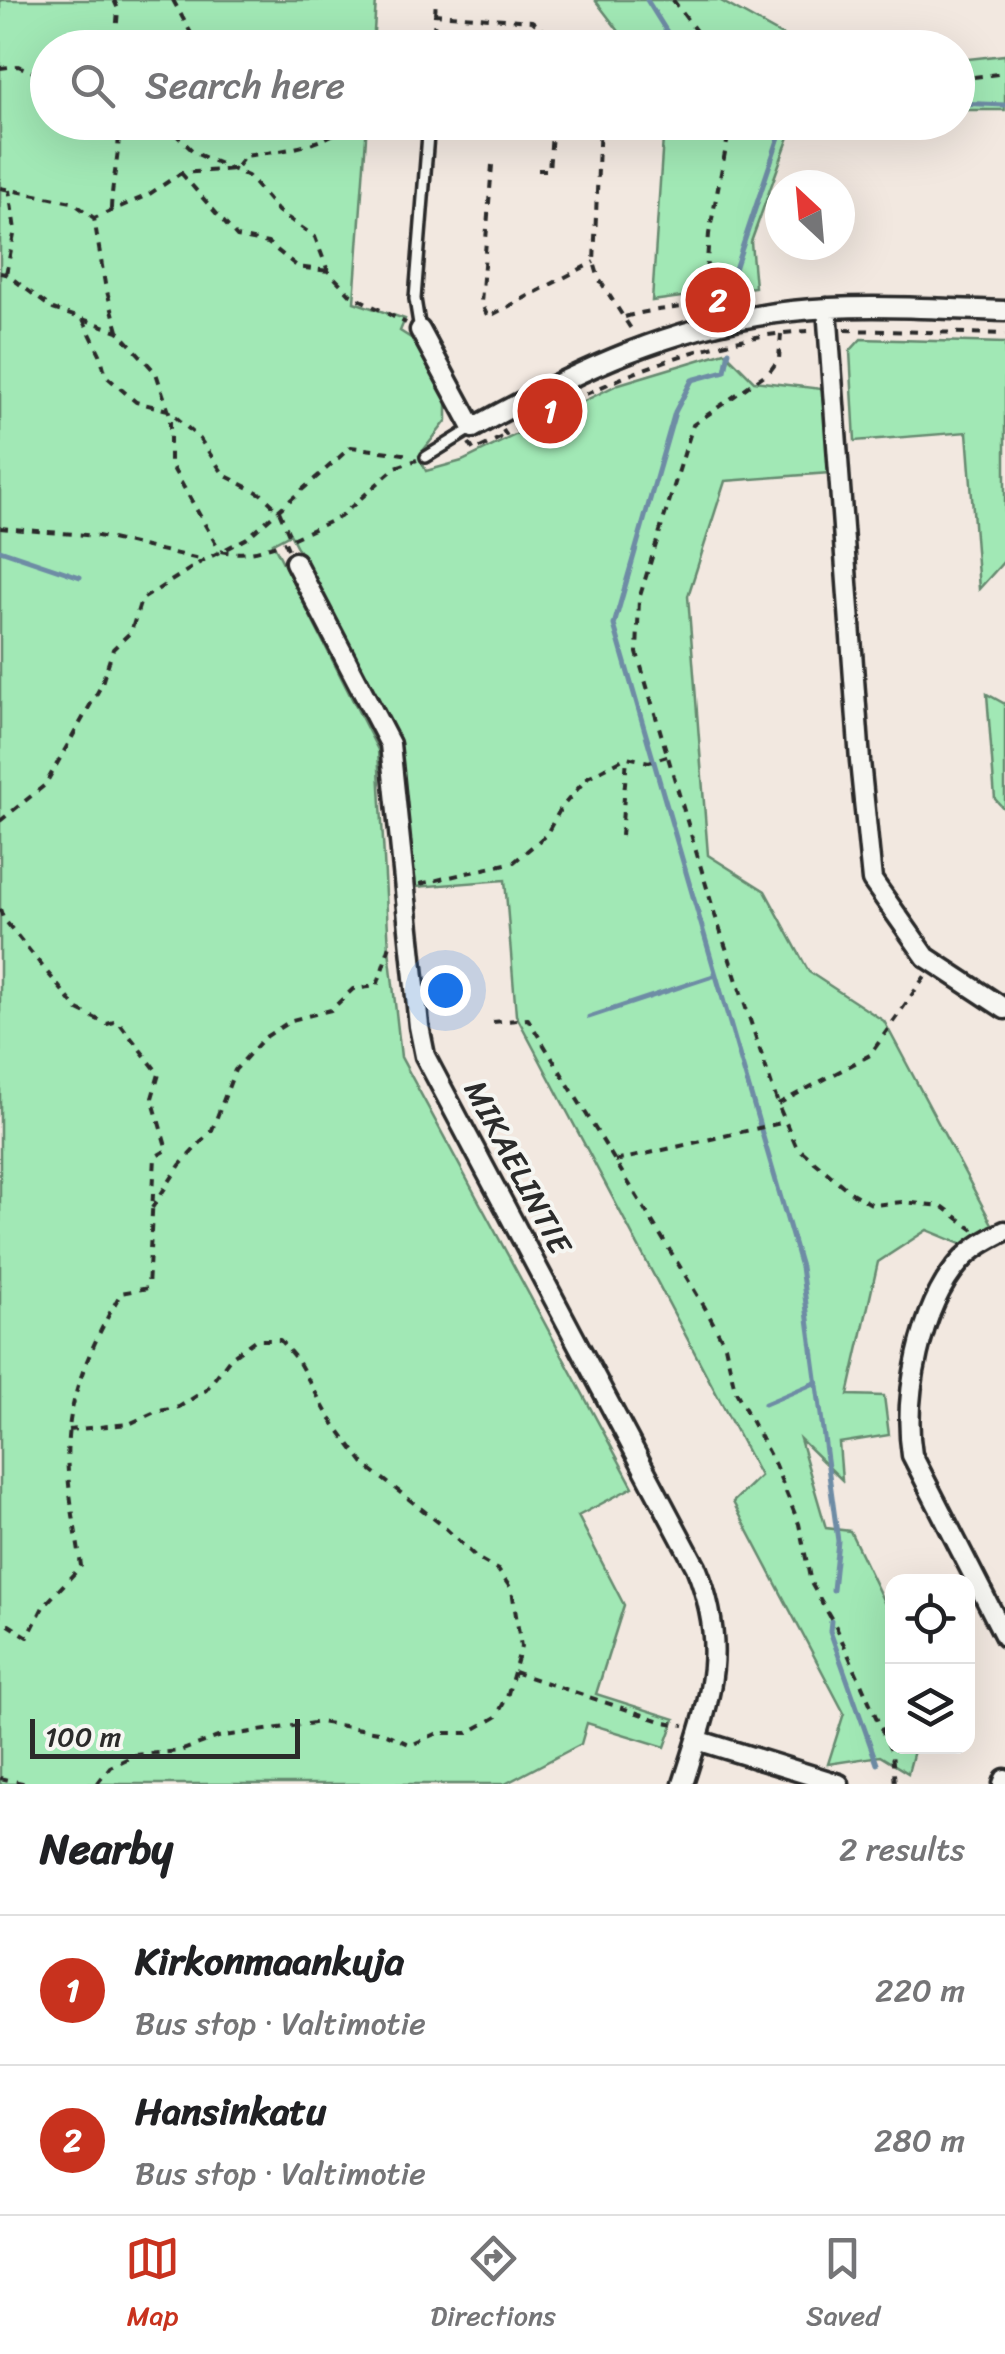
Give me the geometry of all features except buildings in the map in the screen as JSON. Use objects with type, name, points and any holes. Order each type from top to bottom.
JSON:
[{"type":"street","points":[[420,330],[473,428],[568,377],[642,345],[757,315],[828,308],[1005,311]]},
{"type":"street","points":[[828,308],[872,880],[926,956],[1005,1009]]},
{"type":"street","name":"MIKAELINTIE","points":[[295,562],[390,744],[425,1056],[709,1598],[716,1642],[713,1680],[693,1733],[683,1784]]},
{"type":"street","points":[[1005,1231],[980,1244],[960,1262],[938,1296],[910,1387],[907,1425],[912,1455],[1005,1637]]},
{"type":"street","points":[[693,1733],[839,1784]]},
{"type":"lane","points":[[420,330],[416,299],[429,140]]},
{"type":"lane","points":[[426,457],[473,428]]},
{"type":"path","points":[[114,0],[118,9],[116,30]]},
{"type":"path","points":[[173,0],[189,30]]},
{"type":"path","points":[[434,30],[436,0]]},
{"type":"path","points":[[673,0],[695,30]]},
{"type":"path","points":[[435,14],[532,21],[543,30]]},
{"type":"path","points":[[0,68],[18,66],[30,71]]},
{"type":"path","points":[[975,77],[1005,73]]},
{"type":"path","points":[[112,208],[112,177],[121,153],[120,140]]},
{"type":"path","points":[[182,140],[196,153],[248,176],[278,211],[315,237],[328,271],[351,296],[420,330]]},
{"type":"path","points":[[94,218],[148,195],[181,172],[235,169],[245,156],[285,151],[320,140]]},
{"type":"path","points":[[538,170],[550,170],[552,140]]},
{"type":"path","points":[[599,140],[594,262],[600,279],[642,345]]},
{"type":"path","points":[[704,303],[709,234],[727,140]]},
{"type":"path","points":[[492,165],[481,304],[488,316],[594,262]]},
{"type":"path","points":[[181,172],[237,237],[268,244],[298,267],[328,271]]},
{"type":"path","points":[[0,188],[72,202],[94,218],[118,331],[156,373],[168,410],[170,463],[220,552]]},
{"type":"path","points":[[9,190],[15,230],[3,274],[54,309],[118,331]]},
{"type":"path","points":[[0,257],[8,263]]},
{"type":"path","points":[[624,317],[690,306]]},
{"type":"path","points":[[83,319],[106,376],[136,402],[168,410],[200,439],[224,475],[261,494],[279,511],[291,539]]},
{"type":"path","points":[[496,415],[506,435],[586,393],[653,365],[782,334],[830,330],[1005,334]]},
{"type":"path","points":[[782,334],[779,359],[770,371],[692,425],[639,599],[636,653],[715,915],[778,1104],[796,1146],[850,1192],[873,1205],[903,1202],[942,1206],[973,1230],[980,1244]]},
{"type":"path","points":[[0,821],[46,785],[100,686],[113,649],[131,632],[141,600],[204,560],[248,538],[351,447],[426,457]]},
{"type":"path","points":[[220,552],[255,553],[285,542],[340,516],[396,467],[426,457]]},
{"type":"path","points":[[0,528],[98,536],[204,560]]},
{"type":"path","points":[[285,542],[295,562]]},
{"type":"path","points":[[406,888],[514,862],[546,835],[588,777],[626,758],[649,762],[668,756]]},
{"type":"path","points":[[621,836],[626,758]]},
{"type":"path","points":[[0,909],[3,918],[78,1010],[108,1024],[118,1021],[159,1074],[152,1098],[167,1150],[156,1157],[148,1288],[122,1293],[95,1338],[68,1430],[70,1488],[82,1566],[42,1607],[28,1636],[0,1624]]},
{"type":"path","points":[[150,1212],[180,1165],[212,1130],[235,1070],[264,1038],[292,1020],[331,1010],[353,989],[376,986],[394,936]]},
{"type":"path","points":[[778,1104],[870,1054],[934,962]]},
{"type":"path","points":[[493,1022],[528,1020],[725,1346],[736,1390],[775,1465],[799,1524],[811,1583],[836,1627],[892,1753],[895,1784]]},
{"type":"path","points":[[615,1161],[785,1122]]},
{"type":"path","points":[[68,1430],[130,1424],[155,1412],[179,1407],[206,1390],[231,1357],[254,1340],[280,1340],[298,1361],[329,1417],[365,1466],[442,1525],[477,1558],[498,1570],[512,1590],[521,1647],[496,1717],[468,1733],[438,1732],[412,1745],[384,1733],[320,1722],[218,1737],[180,1751],[135,1755],[110,1767],[97,1784]]},
{"type":"path","points":[[514,1672],[693,1733]]},
{"type":"path","points":[[0,1778],[27,1784]]},
{"type":"green space","points":[[0,0],[376,0],[374,30],[30,30],[30,140],[366,140],[354,302],[405,319],[400,331],[414,340],[447,402],[447,420],[419,456],[426,471],[462,461],[619,384],[725,352],[754,381],[822,389],[829,473],[725,481],[688,596],[708,855],[765,891],[809,972],[884,1021],[992,1224],[963,1245],[927,1230],[878,1262],[848,1395],[884,1396],[889,1435],[839,1443],[842,1480],[800,1439],[826,1528],[850,1531],[885,1604],[885,1754],[913,1754],[908,1773],[880,1756],[828,1764],[844,1713],[733,1502],[760,1476],[516,1015],[505,880],[416,887],[397,737],[290,534],[273,543],[378,750],[389,949],[401,1057],[633,1487],[578,1516],[624,1605],[596,1694],[675,1719],[665,1747],[587,1723],[581,1744],[505,1784],[0,1784]]},
{"type":"green space","points":[[595,0],[719,0],[773,30],[618,30]]},
{"type":"green space","points":[[1005,55],[1005,110],[975,110],[975,58]]},
{"type":"green space","points":[[663,140],[788,140],[777,170],[765,170],[765,203],[751,242],[755,287],[652,301]]},
{"type":"green space","points":[[861,339],[1005,343],[1005,560],[979,589],[967,432],[855,441],[850,351]]},
{"type":"green space","points":[[987,694],[1005,704],[1005,810],[995,799]]},
{"type":"waterway","points":[[647,0],[666,30]]},
{"type":"waterway","points":[[975,104],[1005,105]]},
{"type":"waterway","points":[[726,296],[778,140]]},
{"type":"waterway","points":[[729,351],[725,371],[692,380],[675,412],[614,625],[801,1267],[838,1541],[833,1590]]},
{"type":"waterway","points":[[0,550],[80,577]]},
{"type":"waterway","points":[[589,1017],[716,975]]},
{"type":"waterway","points":[[765,1404],[817,1382]]},
{"type":"waterway","points":[[831,1621],[830,1631],[877,1764]]},
{"type":"place","name":"Hansinkatu","points":[[718,300]]},
{"type":"place","name":"Kirkonmaankuja","points":[[550,411]]}]
